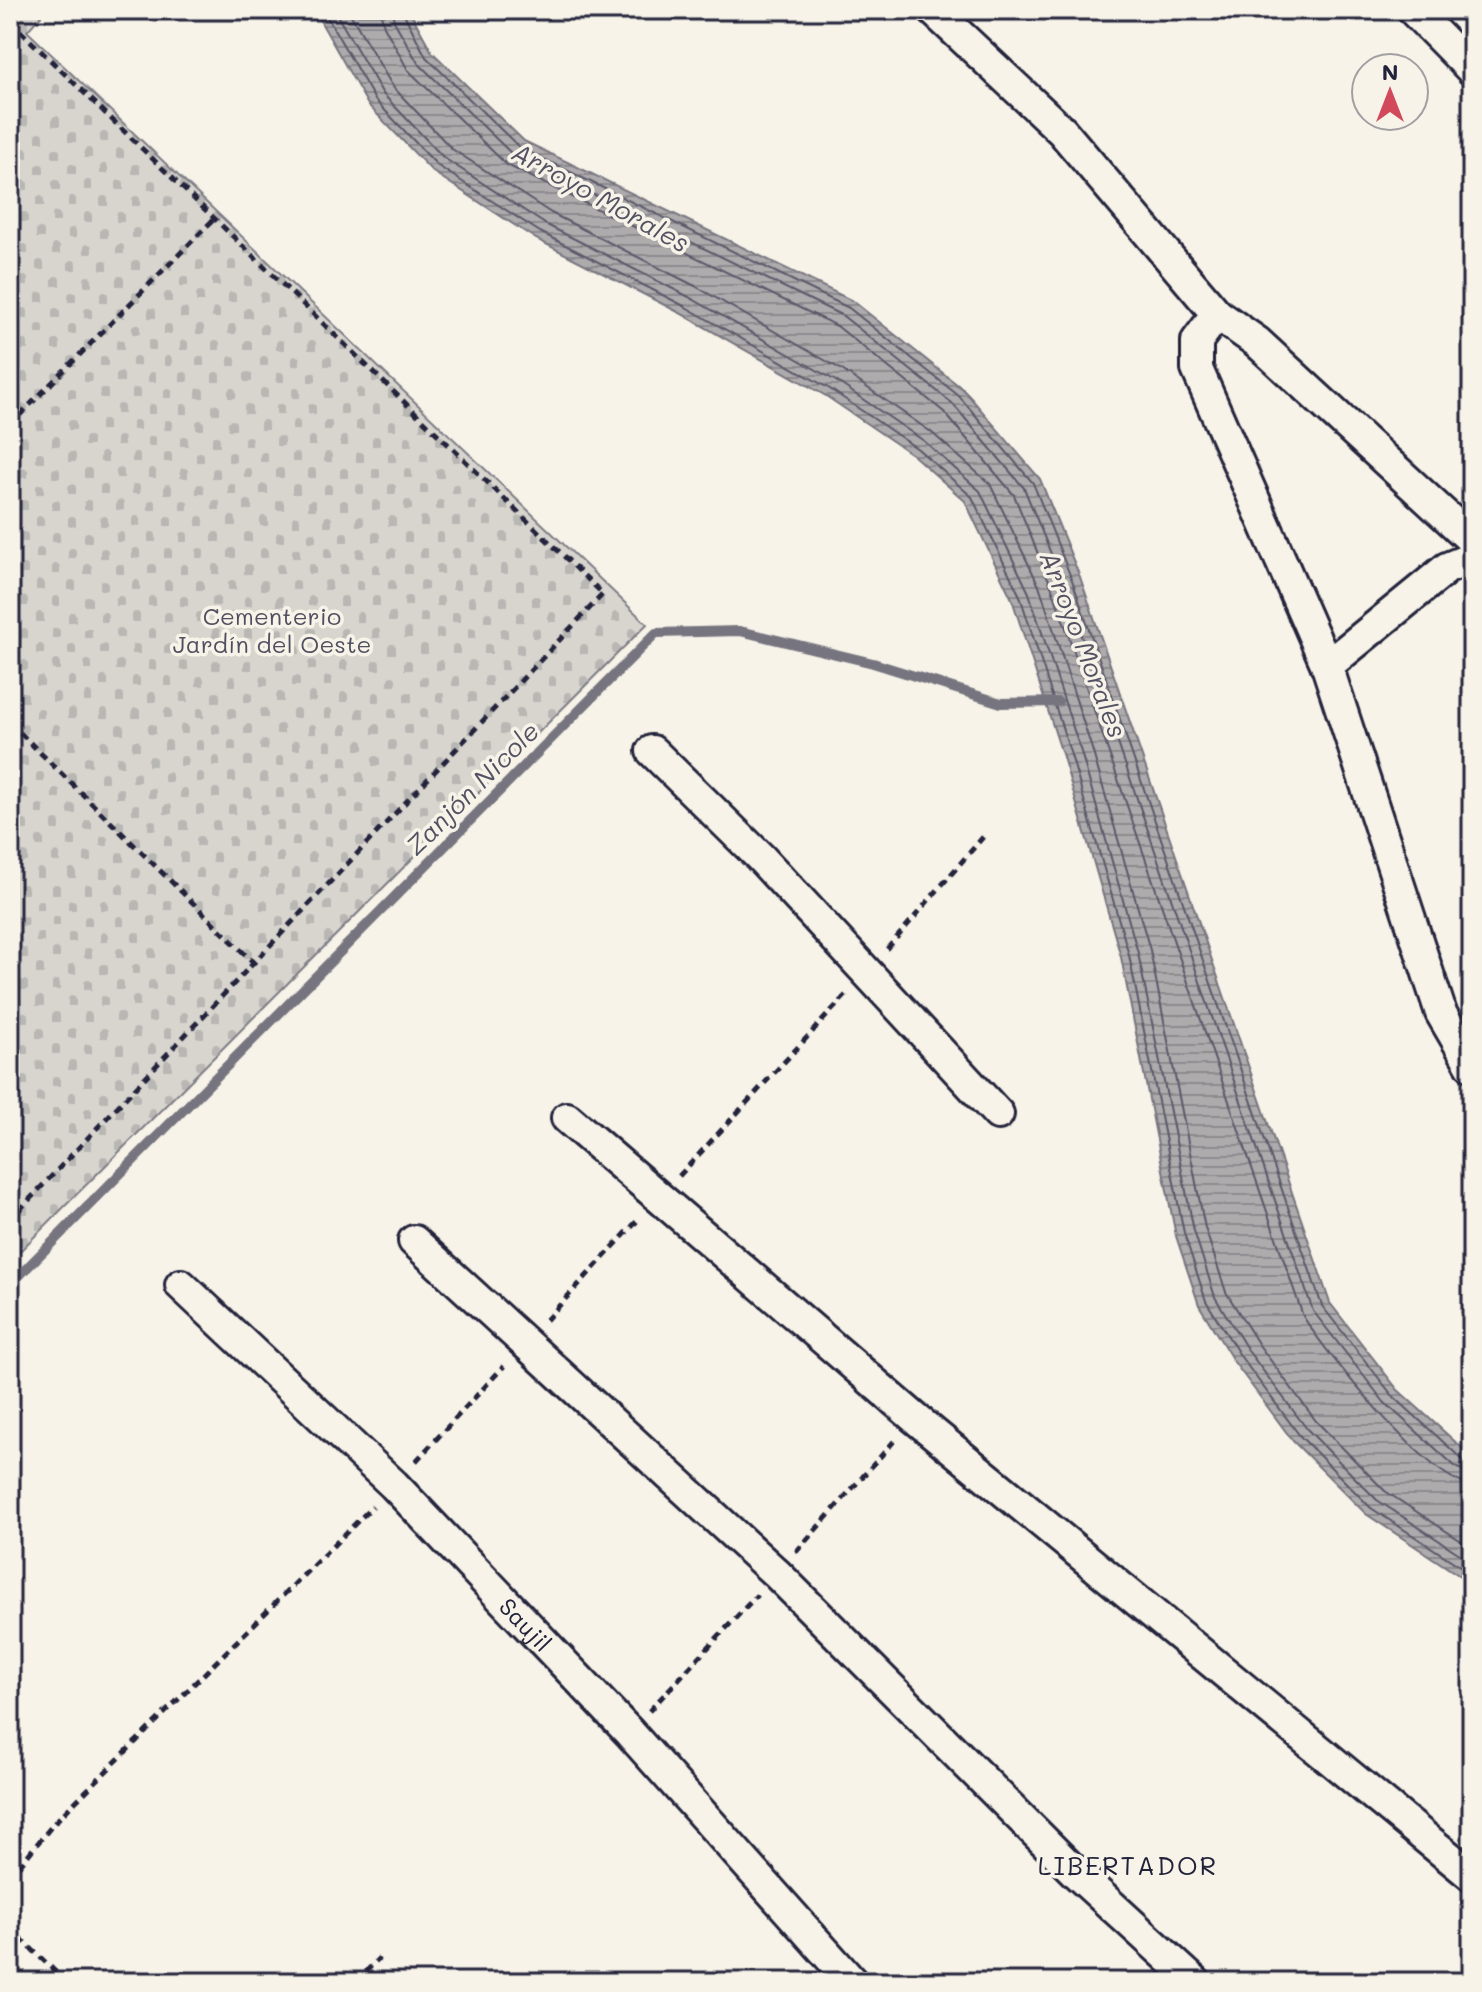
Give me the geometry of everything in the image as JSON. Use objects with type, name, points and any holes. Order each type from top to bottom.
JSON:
[{"type":"street","points":[[933,10],[1062,131],[1217,314],[1257,342],[1472,540]]},
{"type":"street","points":[[1413,10],[1472,70]]},
{"type":"street","points":[[1217,314],[1197,341],[1197,369],[1327,666],[1441,1013],[1472,1066]]},
{"type":"street","points":[[1327,666],[1447,568],[1472,558]]},
{"type":"street","points":[[652,751],[760,857],[998,1114]]},
{"type":"street","points":[[567,1118],[915,1418],[1472,1876]]},
{"type":"street","points":[[414,1241],[777,1574],[1076,1873],[1195,1982]]},
{"type":"street","name":"Saujil","points":[[181,1285],[405,1496],[629,1732],[852,1982]]},
{"type":"path","points":[[10,21],[603,594],[10,1220]]},
{"type":"path","points":[[10,425],[216,217]]},
{"type":"path","points":[[10,723],[254,963]]},
{"type":"path","points":[[10,1928],[66,1982]]},
{"type":"path","points":[[356,1982],[379,1958]]},
{"type":"green space","name":"Cementerio Jardín del Oeste","points":[[10,10],[46,10],[27,31],[647,624],[10,1261]]},
{"type":"water","name":"Arroyo Morales","points":[[314,10],[409,10],[432,52],[524,141],[853,301],[964,390],[1040,479],[1080,577],[1330,1303],[1398,1390],[1472,1457],[1472,1584],[1366,1514],[1293,1441],[1234,1362],[1199,1305],[1176,1236],[1121,957],[1063,757],[1012,599],[965,501],[913,455],[826,396],[680,313],[536,239],[433,172],[368,105]]},
{"type":"waterway","name":"Zanjón Nicole","points":[[10,1285],[656,633],[740,631],[873,663],[1001,703],[1058,702]]},
{"type":"district","name":"LIBERTADOR","points":[[1128,1865]]}]
